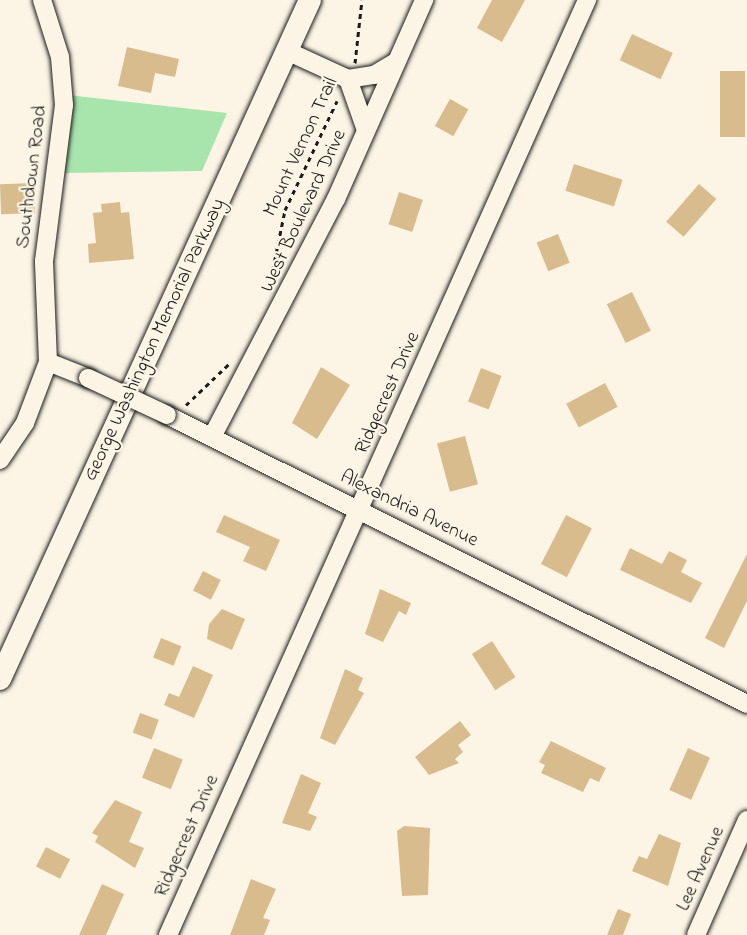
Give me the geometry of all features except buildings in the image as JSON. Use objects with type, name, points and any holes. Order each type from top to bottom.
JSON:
[{"type":"main road","name":"George Washington Memorial Parkway","points":[[0,679],[310,0]]},
{"type":"street","name":"Southdown Road","points":[[42,0],[60,57],[64,105],[44,261],[48,362]]},
{"type":"street","name":"West Boulevard Drive","points":[[213,435],[281,313],[424,0]]},
{"type":"street","name":"Ridgecrest Drive","points":[[168,935],[587,0]]},
{"type":"street","points":[[287,51],[348,79],[374,75],[396,62]]},
{"type":"street","points":[[348,79],[366,131]]},
{"type":"street","name":"Alexandria Avenue","points":[[48,362],[213,435],[747,704]]},
{"type":"street","points":[[0,460],[25,423],[48,362]]},
{"type":"street","name":"Lee Avenue","points":[[696,935],[747,820]]},
{"type":"path","name":"Mount Vernon Trail","points":[[266,297],[285,210],[348,79],[362,0]]},
{"type":"path","points":[[171,416],[240,352]]},
{"type":"green space","points":[[68,95],[227,113],[202,171],[63,173]]}]
